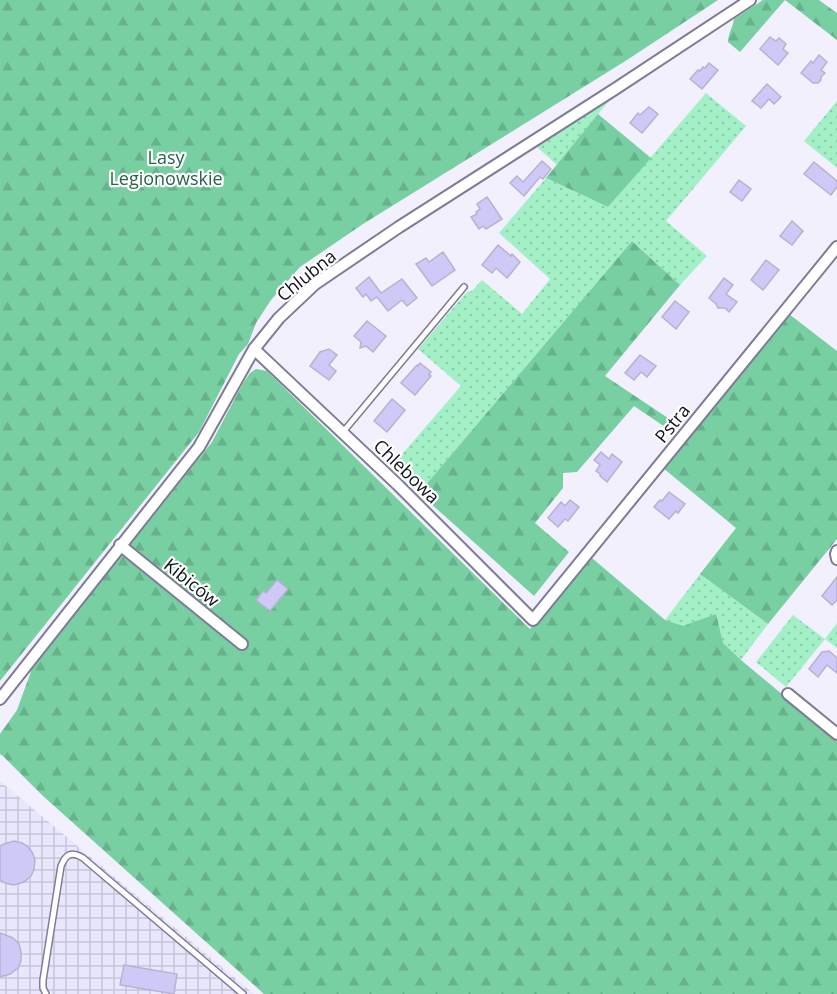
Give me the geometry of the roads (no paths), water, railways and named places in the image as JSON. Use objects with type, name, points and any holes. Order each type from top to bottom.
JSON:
[{"type":"street","name":"Chlubna","points":[[0,699],[200,447],[254,349],[279,318],[315,284],[399,227],[750,0]]},
{"type":"street","name":"Pstra","points":[[533,620],[837,247]]},
{"type":"street","name":"Chlebowa","points":[[254,349],[398,485],[533,620]]},
{"type":"street","name":"Kibiców","points":[[120,545],[242,644]]},
{"type":"street","points":[[837,551],[837,559]]},
{"type":"street","points":[[788,694],[837,734]]},
{"type":"lane","points":[[343,432],[464,287]]},
{"type":"lane","points":[[46,994],[43,980],[61,866],[64,858],[70,854],[76,854],[243,994]]},
{"type":"park label","name":"Lasy Legionowskie","points":[[166,167]]}]
